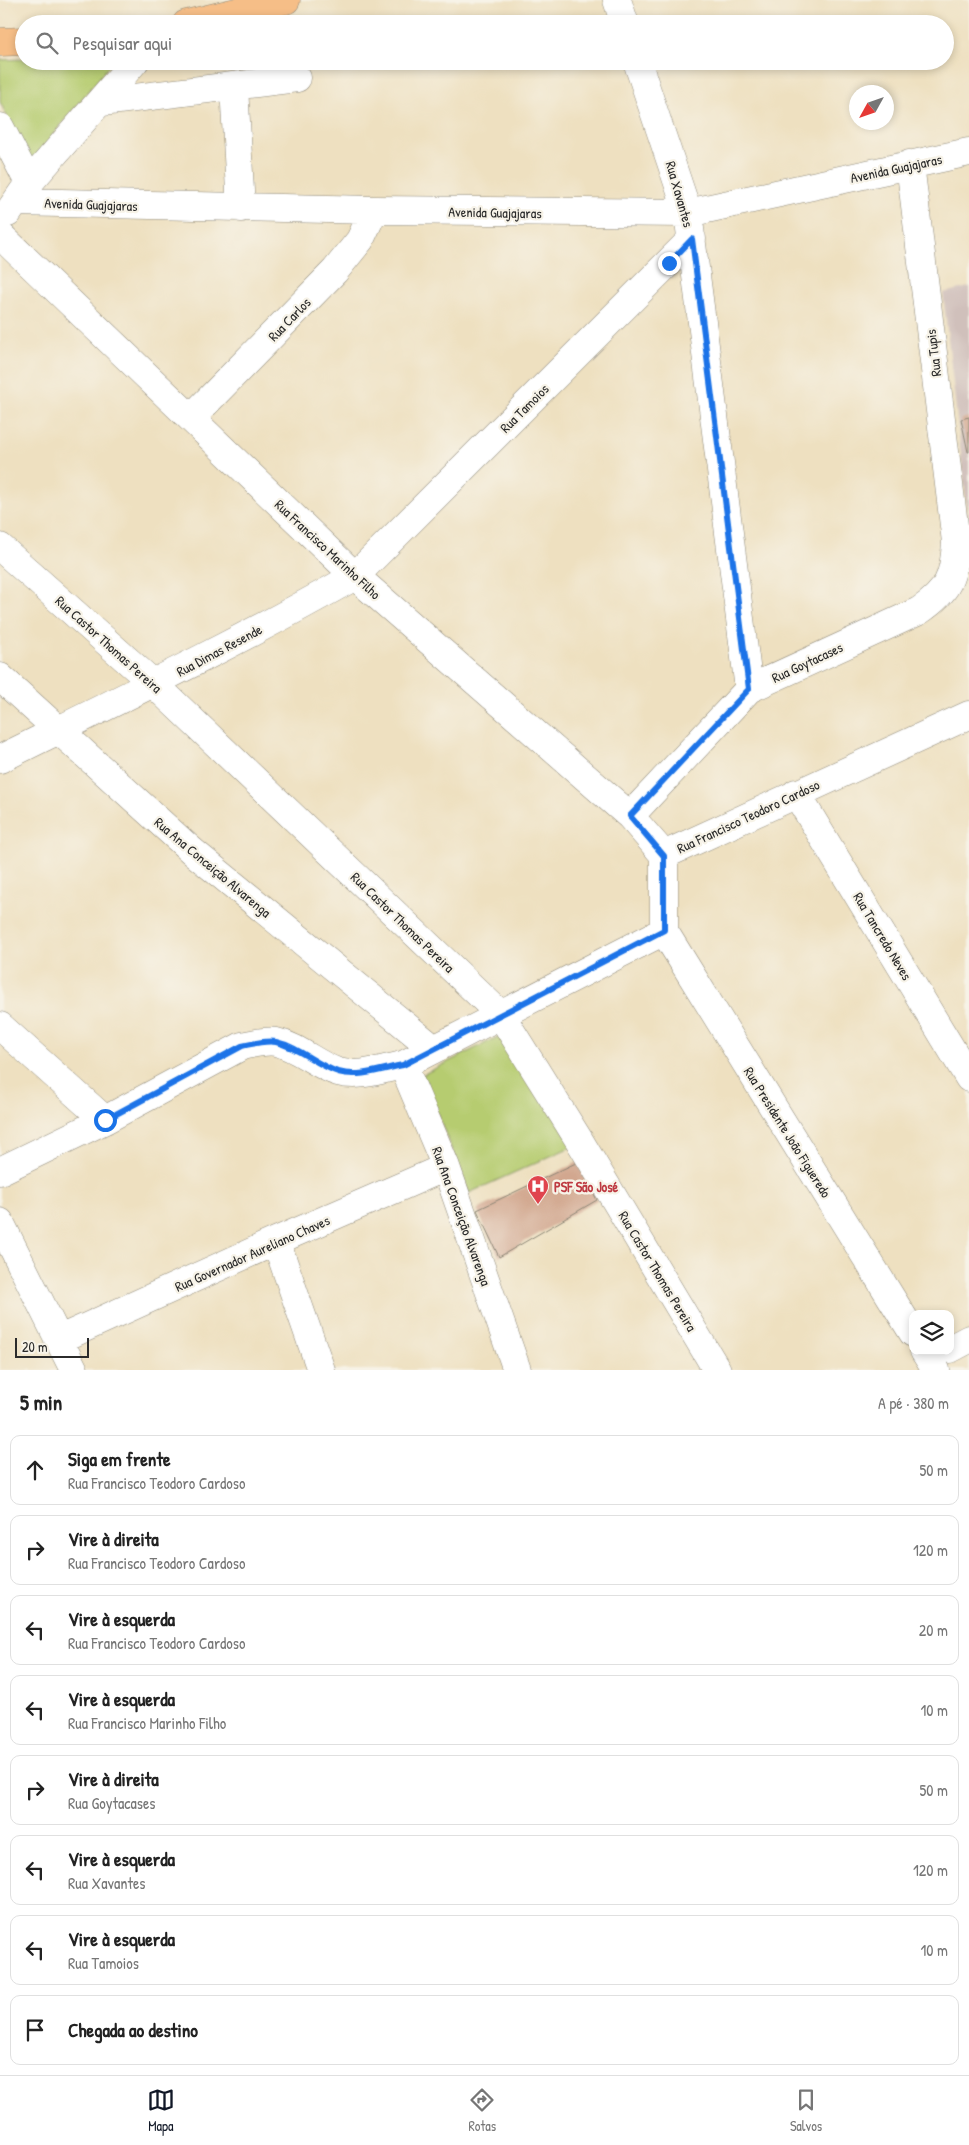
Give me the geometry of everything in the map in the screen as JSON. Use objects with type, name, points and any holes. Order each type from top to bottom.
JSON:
[{"type":"main road","points":[[224,15],[286,0]]},
{"type":"main road","points":[[0,42],[15,41]]},
{"type":"street","points":[[617,0],[622,15]]},
{"type":"street","points":[[0,224],[22,192],[129,70]]},
{"type":"street","name":"Rua Xavantes","points":[[640,70],[688,212],[749,689]]},
{"type":"street","points":[[102,102],[296,78]]},
{"type":"street","points":[[234,87],[241,208]]},
{"type":"street","points":[[0,127],[22,192]]},
{"type":"street","name":"Avenida Guajajaras","points":[[22,192],[241,208],[688,212],[969,152]]},
{"type":"street","name":"Rua Tupis","points":[[910,164],[956,542]]},
{"type":"street","name":"Rua Carlos","points":[[191,418],[335,271],[360,240],[374,210]]},
{"type":"street","name":"Rua Francisco Marinho Filho","points":[[0,235],[355,576],[630,816],[664,856]]},
{"type":"street","name":"Rua Tamoios","points":[[355,576],[692,239]]},
{"type":"street","name":"Rua Goytacases","points":[[630,816],[749,689],[919,611],[931,603],[945,590],[952,575],[956,542]]},
{"type":"street","name":"Rua Castor Thomas Pereira","points":[[0,546],[154,684],[501,1014],[717,1370]]},
{"type":"street","name":"Rua Dimas Resende","points":[[0,759],[154,684],[297,609],[355,576]]},
{"type":"street","name":"Rua Ana Conceição Alvarenga","points":[[0,677],[192,852],[434,1049]]},
{"type":"street","name":"Rua Francisco Teodoro Cardoso","points":[[664,930],[664,856],[796,793],[967,719]]},
{"type":"street","name":"Rua Tancredo Neves","points":[[796,793],[969,1078]]},
{"type":"street","points":[[0,1171],[105,1120],[242,1046],[258,1042],[274,1042],[293,1048],[314,1061],[339,1072],[363,1074],[403,1065],[664,930]]},
{"type":"street","name":"Rua Presidente João Figueredo","points":[[664,930],[909,1327]]},
{"type":"street","points":[[0,1026],[105,1120]]},
{"type":"street","name":"Rua Ana Conceição Alvarenga","points":[[403,1065],[446,1167],[517,1370]]},
{"type":"street","name":"Rua Governador Aureliano Chaves","points":[[58,1340],[276,1241],[446,1167]]},
{"type":"street","points":[[0,1222],[74,1370]]},
{"type":"street","points":[[276,1241],[321,1370]]},
{"type":"street","points":[[937,1356],[969,1339]]},
{"type":"shaded area","points":[[969,287],[969,525],[943,293]]},
{"type":"green space","points":[[15,59],[15,70],[106,70],[30,163],[0,102],[0,60]]},
{"type":"green space","points":[[504,1034],[573,1146],[469,1193],[422,1075]]},
{"type":"building","points":[[969,417],[969,452],[968,452],[961,419]]},
{"type":"building","name":"PSF São José","points":[[578,1162],[597,1200],[499,1257],[477,1210]]},
{"type":"place","name":"PSF São José","points":[[538,1205]]},
{"type":"route","points":[[105,1120],[242,1046],[258,1042],[274,1042],[293,1048],[314,1061],[339,1072],[363,1074],[403,1065],[664,930],[664,856],[630,816],[749,689],[692,239],[669,263]]}]
